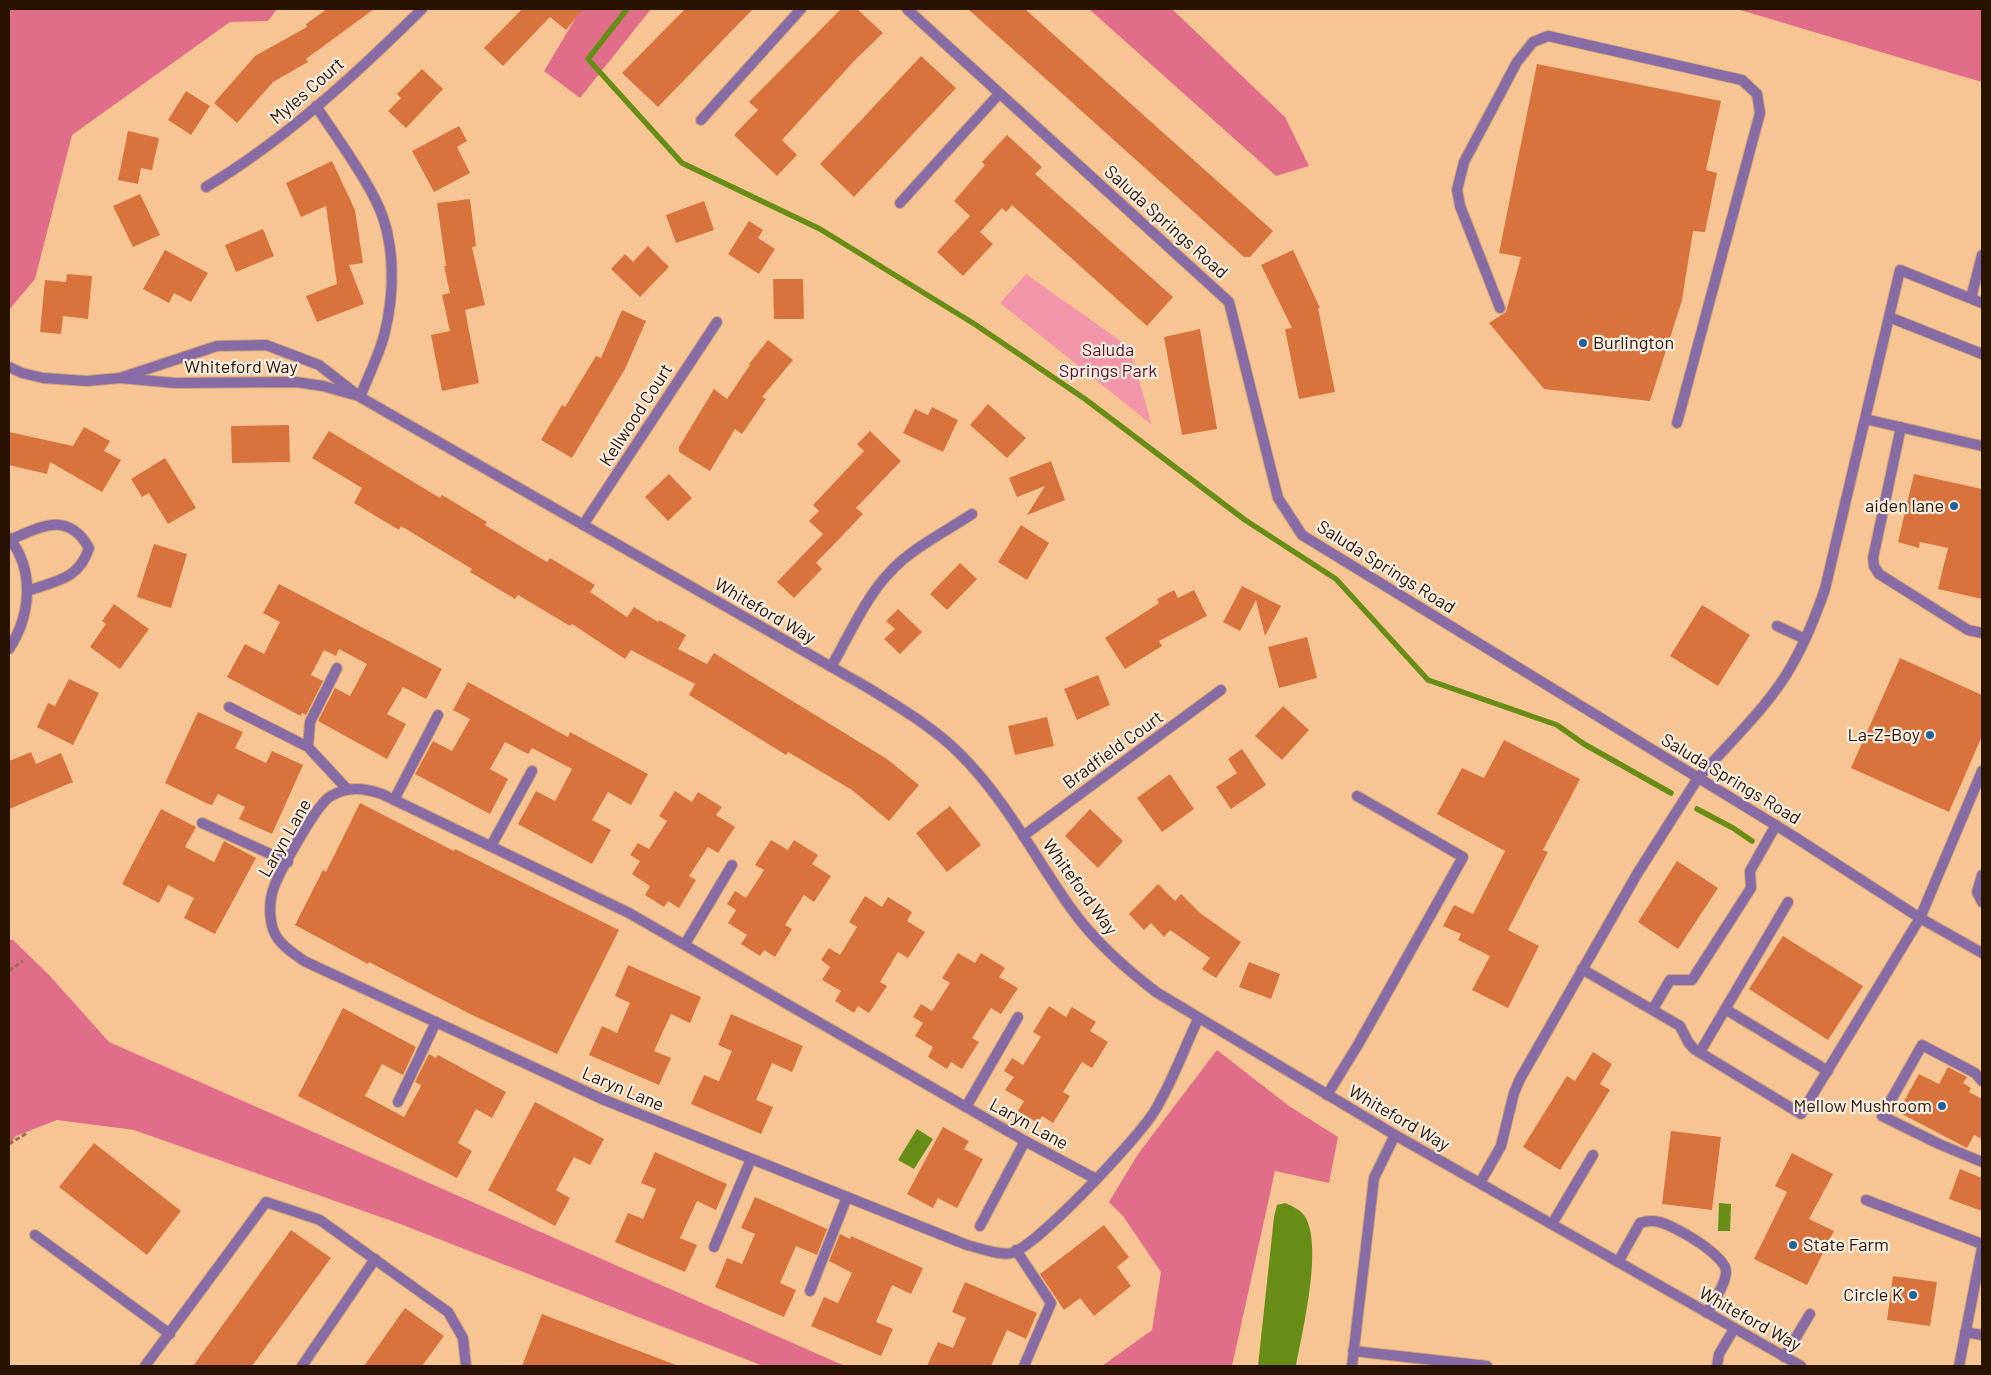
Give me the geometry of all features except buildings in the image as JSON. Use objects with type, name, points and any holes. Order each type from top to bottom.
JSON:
[{"type":"street","name":"Myles Court","points":[[206,187],[248,162],[316,106],[422,9]]},
{"type":"street","points":[[701,120],[800,9]]},
{"type":"street","name":"Saluda Springs Road","points":[[907,9],[1229,302],[1278,498],[1302,535],[1776,825],[1920,918],[1982,953]]},
{"type":"street","points":[[1500,308],[1460,206],[1457,190],[1464,162],[1517,62],[1534,42],[1548,36],[1742,80],[1757,94],[1760,113],[1677,423]]},
{"type":"street","points":[[900,203],[999,94]]},
{"type":"street","points":[[316,106],[376,200],[384,220],[389,245],[391,282],[387,322],[383,338],[360,397]]},
{"type":"street","points":[[1972,298],[1982,255]]},
{"type":"street","points":[[1480,1182],[1501,1146],[1514,1093],[1520,1078],[1637,874],[1698,778],[1777,688],[1793,665],[1805,639],[1825,589],[1900,270],[1982,302]]},
{"type":"street","points":[[1889,317],[1982,354]]},
{"type":"street","name":"Kellwood Court","points":[[583,525],[716,322]]},
{"type":"street","name":"Whiteford Way","points":[[120,378],[217,346],[266,345],[320,366],[360,397],[831,667],[902,710],[959,753],[992,790],[1070,907],[1102,946],[1156,992],[1198,1019],[1395,1135],[1801,1366]]},
{"type":"street","name":"Whiteford Way","points":[[9,367],[22,373],[43,378],[87,381],[120,378],[176,383],[296,382],[324,386],[360,397]]},
{"type":"street","points":[[1865,419],[1982,446]]},
{"type":"street","points":[[1901,427],[1873,558],[1874,566],[1879,574],[1952,620],[1968,630],[1982,634]]},
{"type":"street","points":[[831,667],[876,589],[889,572],[903,560],[972,514]]},
{"type":"street","points":[[9,649],[21,628],[26,610],[27,580],[16,547],[9,539],[36,528],[54,524],[71,527],[82,536],[89,548],[85,562],[72,576],[27,591]]},
{"type":"street","points":[[1777,626],[1805,639]]},
{"type":"street","points":[[308,747],[310,722],[337,668]]},
{"type":"street","name":"Bradfield Court","points":[[1023,836],[1222,690]]},
{"type":"street","points":[[229,707],[308,747],[347,789]]},
{"type":"street","points":[[394,800],[438,716]]},
{"type":"street","points":[[491,846],[532,771]]},
{"type":"street","points":[[1582,968],[1653,1008],[1680,1026],[1688,1042],[1700,1052],[1801,1114],[1920,918],[1982,771]]},
{"type":"street","name":"Laryn Lane","points":[[1016,1250],[1010,1253],[990,1251],[967,1245],[602,1099],[304,961],[285,947],[274,932],[270,908],[273,889],[317,808],[330,796],[347,789],[364,788],[394,800],[491,846],[629,913],[966,1107],[1096,1179]]},
{"type":"street","points":[[1327,1095],[1360,1043],[1464,857],[1357,796]]},
{"type":"street","points":[[202,822],[288,862]]},
{"type":"street","points":[[1653,1008],[1670,980],[1692,980],[1751,888],[1750,870],[1776,825]]},
{"type":"street","points":[[684,944],[732,865]]},
{"type":"street","points":[[1982,875],[1977,892],[1982,902]]},
{"type":"street","points":[[1700,1052],[1788,902]]},
{"type":"street","points":[[1725,1009],[1828,1071]]},
{"type":"street","points":[[966,1107],[1018,1017]]},
{"type":"street","points":[[1024,1366],[1051,1303],[1016,1250],[1029,1244],[1126,1148],[1154,1112],[1198,1019]]},
{"type":"street","points":[[398,1102],[436,1022]]},
{"type":"street","points":[[1982,1081],[1975,1073],[1922,1045],[1882,1116],[1939,1144],[1982,1162]]},
{"type":"street","points":[[1352,1366],[1374,1178],[1395,1135]]},
{"type":"street","points":[[980,1226],[1025,1140]]},
{"type":"street","points":[[1552,1224],[1593,1155]]},
{"type":"street","points":[[714,1247],[751,1159]]},
{"type":"street","points":[[810,1291],[847,1197]]},
{"type":"street","points":[[1866,1200],[1982,1244]]},
{"type":"street","points":[[145,1366],[266,1202],[320,1220],[448,1312],[463,1338],[466,1366]]},
{"type":"street","points":[[1618,1262],[1640,1223],[1652,1221],[1662,1223],[1712,1251],[1724,1264],[1726,1270],[1725,1278],[1707,1313]]},
{"type":"street","points":[[35,1235],[170,1334]]},
{"type":"street","points":[[1959,1366],[1965,1332],[1979,1279],[1982,1248]]},
{"type":"street","points":[[302,1366],[375,1259]]},
{"type":"street","points":[[1784,1357],[1810,1314]]},
{"type":"street","points":[[1717,1366],[1719,1354],[1734,1329]]},
{"type":"street","points":[[1965,1332],[1982,1334]]},
{"type":"street","points":[[1353,1351],[1487,1366]]},
{"type":"path","points":[[9,971],[23,961]]},
{"type":"path","points":[[9,1144],[27,1133]]},
{"type":"green space","name":"Saluda Springs Park","points":[[1026,274],[1129,347],[1152,425],[1000,303]]},
{"type":"shaded area","points":[[9,9],[277,9],[268,21],[230,22],[72,135],[35,279],[9,310]]},
{"type":"shaded area","points":[[581,9],[651,9],[580,98],[544,71]]},
{"type":"shaded area","points":[[1089,9],[1172,9],[1285,117],[1309,166],[1276,176]]},
{"type":"shaded area","points":[[1737,9],[1982,9],[1982,82],[1961,76]]},
{"type":"shaded area","points":[[9,940],[13,940],[50,976],[109,1042],[845,1366],[763,1366],[403,1225],[134,1130],[57,1120],[16,1136],[9,1145]]},
{"type":"shaded area","points":[[1217,1050],[1289,1106],[1338,1137],[1329,1183],[1275,1171],[1232,1366],[1102,1366],[1152,1330],[1161,1272],[1123,1216],[1109,1202],[1138,1154]]},
{"type":"shaded area","points":[[917,1129],[933,1139],[914,1169],[898,1160]]},
{"type":"shaded area","points":[[1285,1203],[1304,1215],[1310,1228],[1312,1266],[1310,1289],[1296,1366],[1258,1366],[1274,1217],[1277,1205]]},
{"type":"shaded area","points":[[1719,1203],[1731,1204],[1730,1231],[1718,1231]]},
{"type":"waterway","points":[[627,9],[588,59],[682,163],[820,229],[976,325],[1085,399],[1245,520],[1336,579],[1428,680],[1557,725],[1584,744],[1671,793]]},
{"type":"waterway","points":[[1697,809],[1733,828],[1752,841]]},
{"type":"place","name":"Burlington","points":[[1583,343]]},
{"type":"place","name":"aiden lane","points":[[1954,506]]},
{"type":"place","name":"La-Z-Boy","points":[[1930,735]]},
{"type":"place","name":"Mellow Mushroom","points":[[1942,1106]]},
{"type":"place","name":"State Farm","points":[[1793,1245]]},
{"type":"place","name":"Circle K","points":[[1913,1295]]}]
